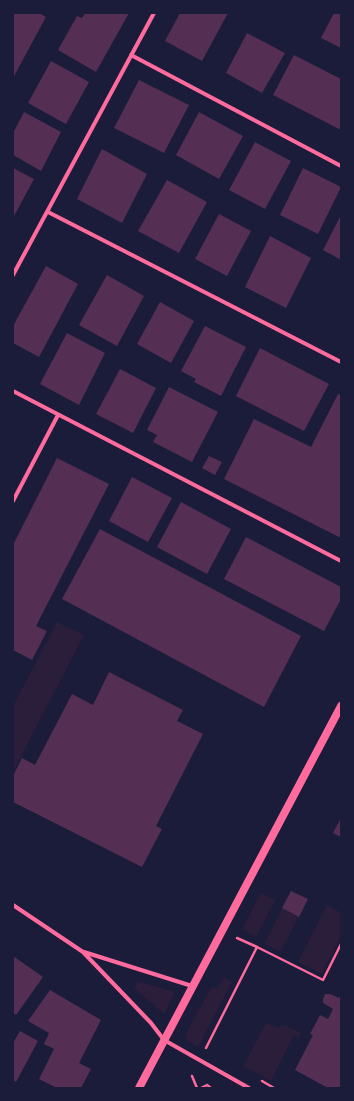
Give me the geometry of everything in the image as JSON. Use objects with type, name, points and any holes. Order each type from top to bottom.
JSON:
[{"type":"main road","points":[[138,1088],[341,706]]},
{"type":"street","points":[[13,275],[154,13]]},
{"type":"street","points":[[131,55],[341,166]]},
{"type":"street","points":[[48,212],[341,362]]},
{"type":"street","points":[[13,391],[341,561]]},
{"type":"street","points":[[13,501],[58,415]]},
{"type":"street","points":[[13,905],[83,952],[151,1023],[164,1040],[249,1088]]},
{"type":"street","points":[[83,952],[192,986]]},
{"type":"path","points":[[237,938],[323,980],[341,944]]},
{"type":"path","points":[[204,1052],[257,947]]},
{"type":"path","points":[[192,1076],[197,1088]]},
{"type":"path","points":[[201,1088],[207,1086],[211,1088]]},
{"type":"shaded area","points":[[57,622],[84,635],[13,772],[13,706]]},
{"type":"shaded area","points":[[261,893],[275,900],[256,937],[242,929]]},
{"type":"shaded area","points":[[327,905],[341,913],[341,936],[322,974],[298,962]]},
{"type":"shaded area","points":[[282,908],[299,917],[280,952],[264,944]]},
{"type":"shaded area","points":[[224,977],[232,982],[198,1047],[187,1040],[185,1035],[212,986],[217,989]]},
{"type":"shaded area","points":[[137,981],[175,992],[164,1014],[134,988]]},
{"type":"shaded area","points":[[266,1023],[278,1027],[285,1025],[301,1033],[299,1038],[294,1035],[271,1081],[243,1066]]},
{"type":"building","points":[[13,13],[39,13],[46,17],[13,78]]},
{"type":"building","points":[[85,13],[129,13],[96,72],[58,50],[77,16],[82,18]]},
{"type":"building","points":[[180,13],[228,13],[202,61],[165,41]]},
{"type":"building","points":[[334,13],[341,13],[341,48],[321,38]]},
{"type":"building","points":[[247,33],[285,53],[262,93],[226,73]]},
{"type":"building","points":[[294,55],[341,79],[341,130],[273,95]]},
{"type":"building","points":[[51,61],[89,82],[66,124],[28,103]]},
{"type":"building","points":[[139,80],[189,105],[164,153],[114,128]]},
{"type":"building","points":[[24,112],[61,132],[41,171],[13,155],[13,133]]},
{"type":"building","points":[[199,112],[243,136],[219,179],[176,155]]},
{"type":"building","points":[[255,142],[291,161],[265,209],[229,190]]},
{"type":"building","points":[[102,149],[147,174],[122,223],[77,199]]},
{"type":"building","points":[[13,168],[34,179],[13,218]]},
{"type":"building","points":[[303,168],[341,187],[318,234],[280,215]]},
{"type":"building","points":[[167,180],[207,202],[179,253],[138,231]]},
{"type":"building","points":[[219,214],[251,231],[227,276],[195,259]]},
{"type":"building","points":[[341,215],[341,260],[323,250]]},
{"type":"building","points":[[270,236],[311,258],[286,308],[245,287]]},
{"type":"building","points":[[46,266],[78,284],[39,357],[13,343],[13,326]]},
{"type":"building","points":[[107,275],[144,296],[117,346],[79,325]]},
{"type":"building","points":[[160,302],[194,321],[171,363],[137,344]]},
{"type":"building","points":[[205,326],[246,347],[221,396],[194,382],[196,379],[181,371]]},
{"type":"building","points":[[67,333],[105,353],[79,405],[40,384]]},
{"type":"building","points":[[260,348],[329,384],[304,431],[236,396]]},
{"type":"building","points":[[120,369],[156,388],[133,433],[96,414]]},
{"type":"building","points":[[169,387],[218,412],[192,462],[153,442],[157,435],[147,430]]},
{"type":"building","points":[[338,394],[341,395],[341,538],[224,479],[254,419],[311,447]]},
{"type":"building","points":[[209,456],[222,462],[215,475],[202,468]]},
{"type":"building","points":[[57,458],[109,484],[36,626],[47,631],[32,660],[13,650],[13,545]]},
{"type":"building","points":[[132,477],[172,498],[148,542],[109,521]]},
{"type":"building","points":[[181,502],[231,529],[207,574],[157,547]]},
{"type":"building","points":[[100,529],[301,636],[264,707],[62,599]]},
{"type":"building","points":[[246,537],[341,587],[341,599],[324,631],[224,579]]},
{"type":"building","points":[[109,672],[183,710],[177,721],[203,734],[156,826],[162,829],[142,867],[13,802],[13,776],[22,758],[35,765],[72,694],[93,705]]},
{"type":"building","points":[[341,818],[341,837],[333,833]]},
{"type":"building","points":[[291,891],[308,899],[299,917],[282,908]]},
{"type":"building","points":[[13,956],[43,977],[16,1015],[13,1012]]},
{"type":"building","points":[[50,990],[101,1020],[79,1063],[91,1069],[81,1088],[57,1088],[39,1079],[54,1049],[44,1044],[49,1033],[28,1021]]},
{"type":"building","points":[[325,994],[330,994],[339,998],[341,994],[341,1088],[328,1088],[295,1070],[313,1035],[310,1034],[320,1015],[328,1019],[333,1009],[323,1003]]},
{"type":"building","points":[[20,1031],[38,1041],[16,1082],[13,1080],[13,1043]]}]
